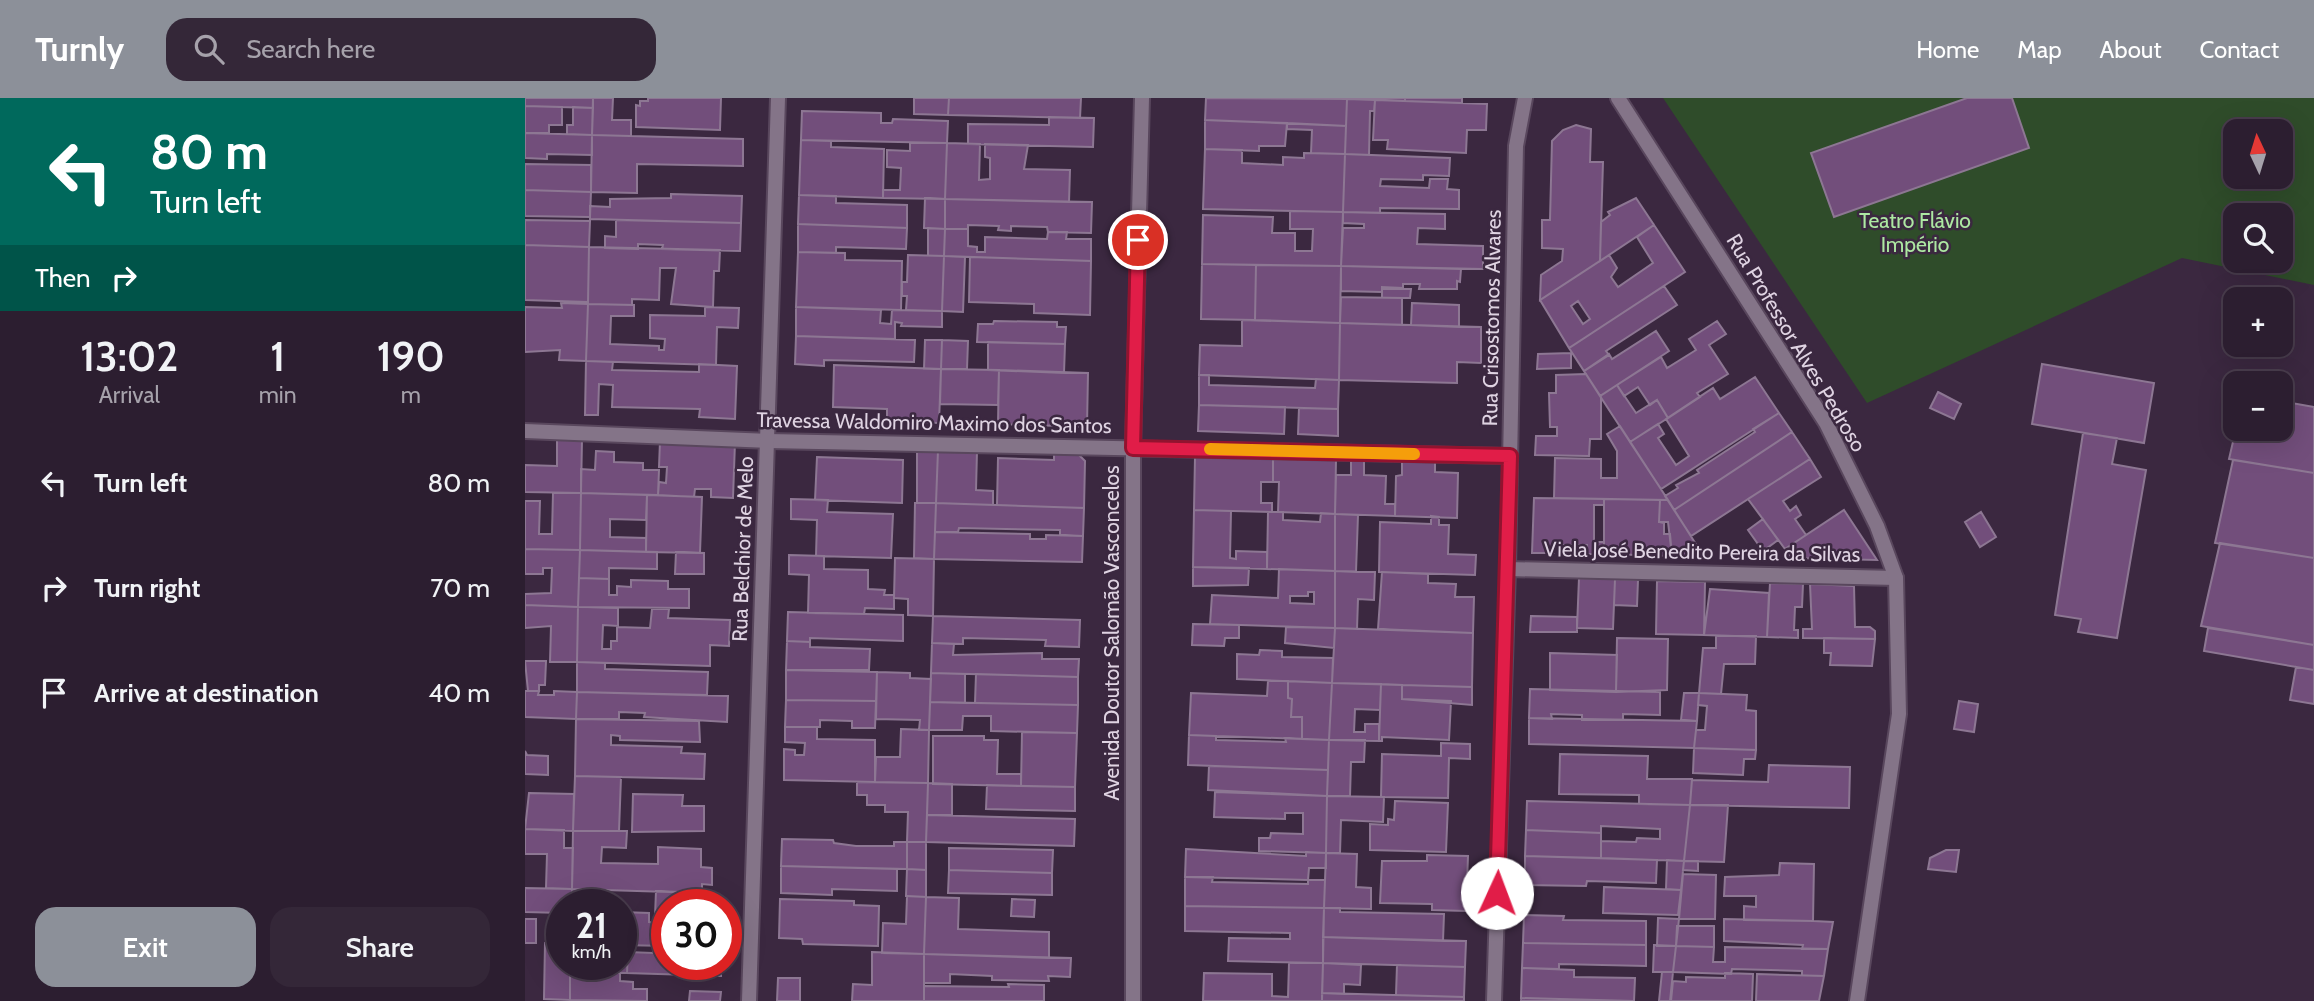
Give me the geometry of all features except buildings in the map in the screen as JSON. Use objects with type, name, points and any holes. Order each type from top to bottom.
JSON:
[{"type":"street","name":"Rua Belchior de Melo","points":[[749,1001],[778,98]]},
{"type":"street","name":"Avenida Doutor Salomão Vasconcelos","points":[[1133,1001],[1133,448],[1142,98]]},
{"type":"street","name":"Rua Crisostomos Alvares","points":[[1494,1001],[1508,569],[1516,146],[1525,98]]},
{"type":"street","name":"Rua Professor Alves Pedroso","points":[[1618,98],[1826,423],[1877,526],[1896,578],[1899,714],[1857,1001]]},
{"type":"street","name":"Travessa Waldomiro Maximo dos Santos","points":[[525,432],[768,441],[1510,456]]},
{"type":"street","name":"Viela José Benedito Pereira da Silvas","points":[[1508,569],[1896,578]]},
{"type":"green space","name":"Teatro Flávio Império","points":[[1663,98],[2314,98],[2314,285],[2255,273],[2293,273],[2293,203],[2223,203],[2223,266],[2182,258],[1867,403]]},
{"type":"slow traffic","points":[[1210,449],[1414,454]]},
{"type":"route","points":[[1138,240],[1133,448],[1510,456],[1497,893]]}]
